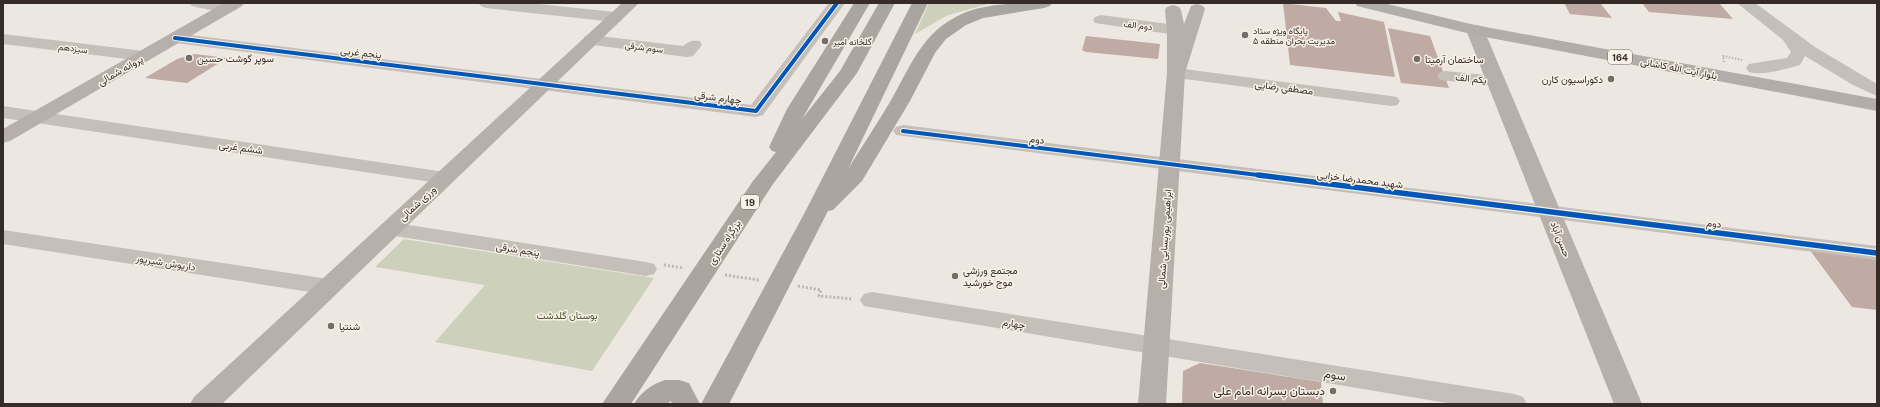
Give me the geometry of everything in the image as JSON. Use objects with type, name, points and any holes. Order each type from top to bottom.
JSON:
[{"type":"highway","points":[[764,181],[797,109],[862,3]]},
{"type":"highway","name":"بزرگراه ستاری","points":[[616,404],[676,316],[764,181],[848,73],[888,3]]},
{"type":"highway","points":[[715,404],[815,214],[920,3]]},
{"type":"highway","points":[[815,214],[851,181],[900,101],[927,52],[940,35],[960,21],[980,14],[1044,3]]},
{"type":"highway","points":[[648,404],[665,390],[679,390],[686,404]]},
{"type":"main road","name":"بلوار آیت الله کاشانی","points":[[1363,3],[1475,30],[1877,105]]},
{"type":"main road","name":"بلوار آیت الله کاشانی","points":[[1417,3],[1877,91]]},
{"type":"street","points":[[197,3],[233,5]]},
{"type":"street","points":[[486,3],[623,10]]},
{"type":"street","name":"چهارم شرقی","points":[[544,84],[756,111],[837,3]]},
{"type":"street","points":[[1745,3],[1791,38],[1849,77],[1877,91]]},
{"type":"street","name":"پروانه شمالی","points":[[3,137],[233,5]]},
{"type":"street","points":[[1168,7],[1184,12],[1198,6]]},
{"type":"street","name":"ابراهیمی پوربسابی شمالی","points":[[1176,73],[1198,6]]},
{"type":"street","name":"ابراهیمی پوربسابی شمالی","points":[[1152,404],[1176,73],[1176,30],[1168,7]]},
{"type":"street","name":"ورزی شمالی","points":[[204,404],[623,10]]},
{"type":"street","name":"دوم الف","points":[[1101,20],[1176,30]]},
{"type":"street","name":"حسن آباد","points":[[1475,30],[1628,404]]},
{"type":"street","name":"پنجم غربی","points":[[175,38],[544,84]]},
{"type":"street","points":[[1755,68],[1780,65],[1794,61],[1799,52],[1791,38]]},
{"type":"street","name":"سیزدهم","points":[[3,39],[144,56]]},
{"type":"street","name":"سوم شرقی","points":[[591,40],[687,52],[694,44]]},
{"type":"street","name":"مصطفی رضایی","points":[[1176,73],[1391,101]]},
{"type":"street","name":"یکم الف","points":[[1446,76],[1496,81]]},
{"type":"street","name":"ششم غربی","points":[[3,112],[445,178]]},
{"type":"street","name":"دوم","points":[[903,131],[1169,164]]},
{"type":"street","name":"شهید محمدرضا خزایی","points":[[1169,164],[1549,212]]},
{"type":"street","name":"دوم","points":[[1549,212],[1877,253]]},
{"type":"street","name":"پنجم شرقی","points":[[390,229],[654,267]]},
{"type":"street","name":"داریوش شیرپور","points":[[3,237],[329,287]]},
{"type":"street","name":"چهارم","points":[[872,300],[1156,346]]},
{"type":"street","name":"سوم","points":[[1156,346],[1514,404]]},
{"type":"path","points":[[654,267],[691,270]]},
{"type":"path","points":[[722,274],[760,280]]},
{"type":"path","points":[[790,285],[821,290],[819,296],[872,300]]},
{"type":"green space","points":[[929,3],[992,3],[948,15],[915,34]]},
{"type":"green space","name":"بوستان گلدشت","points":[[404,239],[654,278],[592,371],[435,342],[485,285],[375,267]]},
{"type":"building","points":[[1283,3],[1326,8],[1336,21],[1341,21],[1338,12],[1384,22],[1395,77],[1290,65]]},
{"type":"building","points":[[1564,3],[1600,3],[1612,18],[1570,14]]},
{"type":"building","points":[[1642,3],[1720,4],[1733,19],[1649,12]]},
{"type":"building","name":"ساختمان آرمیتا","points":[[1388,28],[1430,36],[1449,88],[1401,83]]},
{"type":"building","points":[[1086,36],[1160,44],[1158,59],[1086,52],[1082,50]]},
{"type":"building","points":[[195,54],[227,58],[187,83],[145,78],[177,59]]},
{"type":"building","points":[[1809,249],[1874,257],[1877,261],[1877,310],[1852,307]]},
{"type":"building","points":[[1200,363],[1321,382],[1323,404],[1182,404],[1183,371]]},
{"type":"cycle path","points":[[175,38],[756,111],[837,3]]},
{"type":"cycle path","points":[[903,131],[1877,253]]},
{"type":"place","name":"پایگاه ویژه ستاد مدیریت بحران منطقه ۵","points":[[1245,35]]},
{"type":"place","name":"گلخانه امیر","points":[[825,41]]},
{"type":"place","name":"سوپر گوشت حسین","points":[[189,58]]},
{"type":"place","name":"ساختمان آرمیتا","points":[[1417,59]]},
{"type":"place","name":"دکوراسیون کارن","points":[[1611,79]]},
{"type":"place","name":"مجتمع ورزشی موج خورشید","points":[[955,276]]},
{"type":"place","name":"شنتیا","points":[[331,326]]},
{"type":"place","name":"دبستان پسرانه امام علی","points":[[1333,391]]}]
